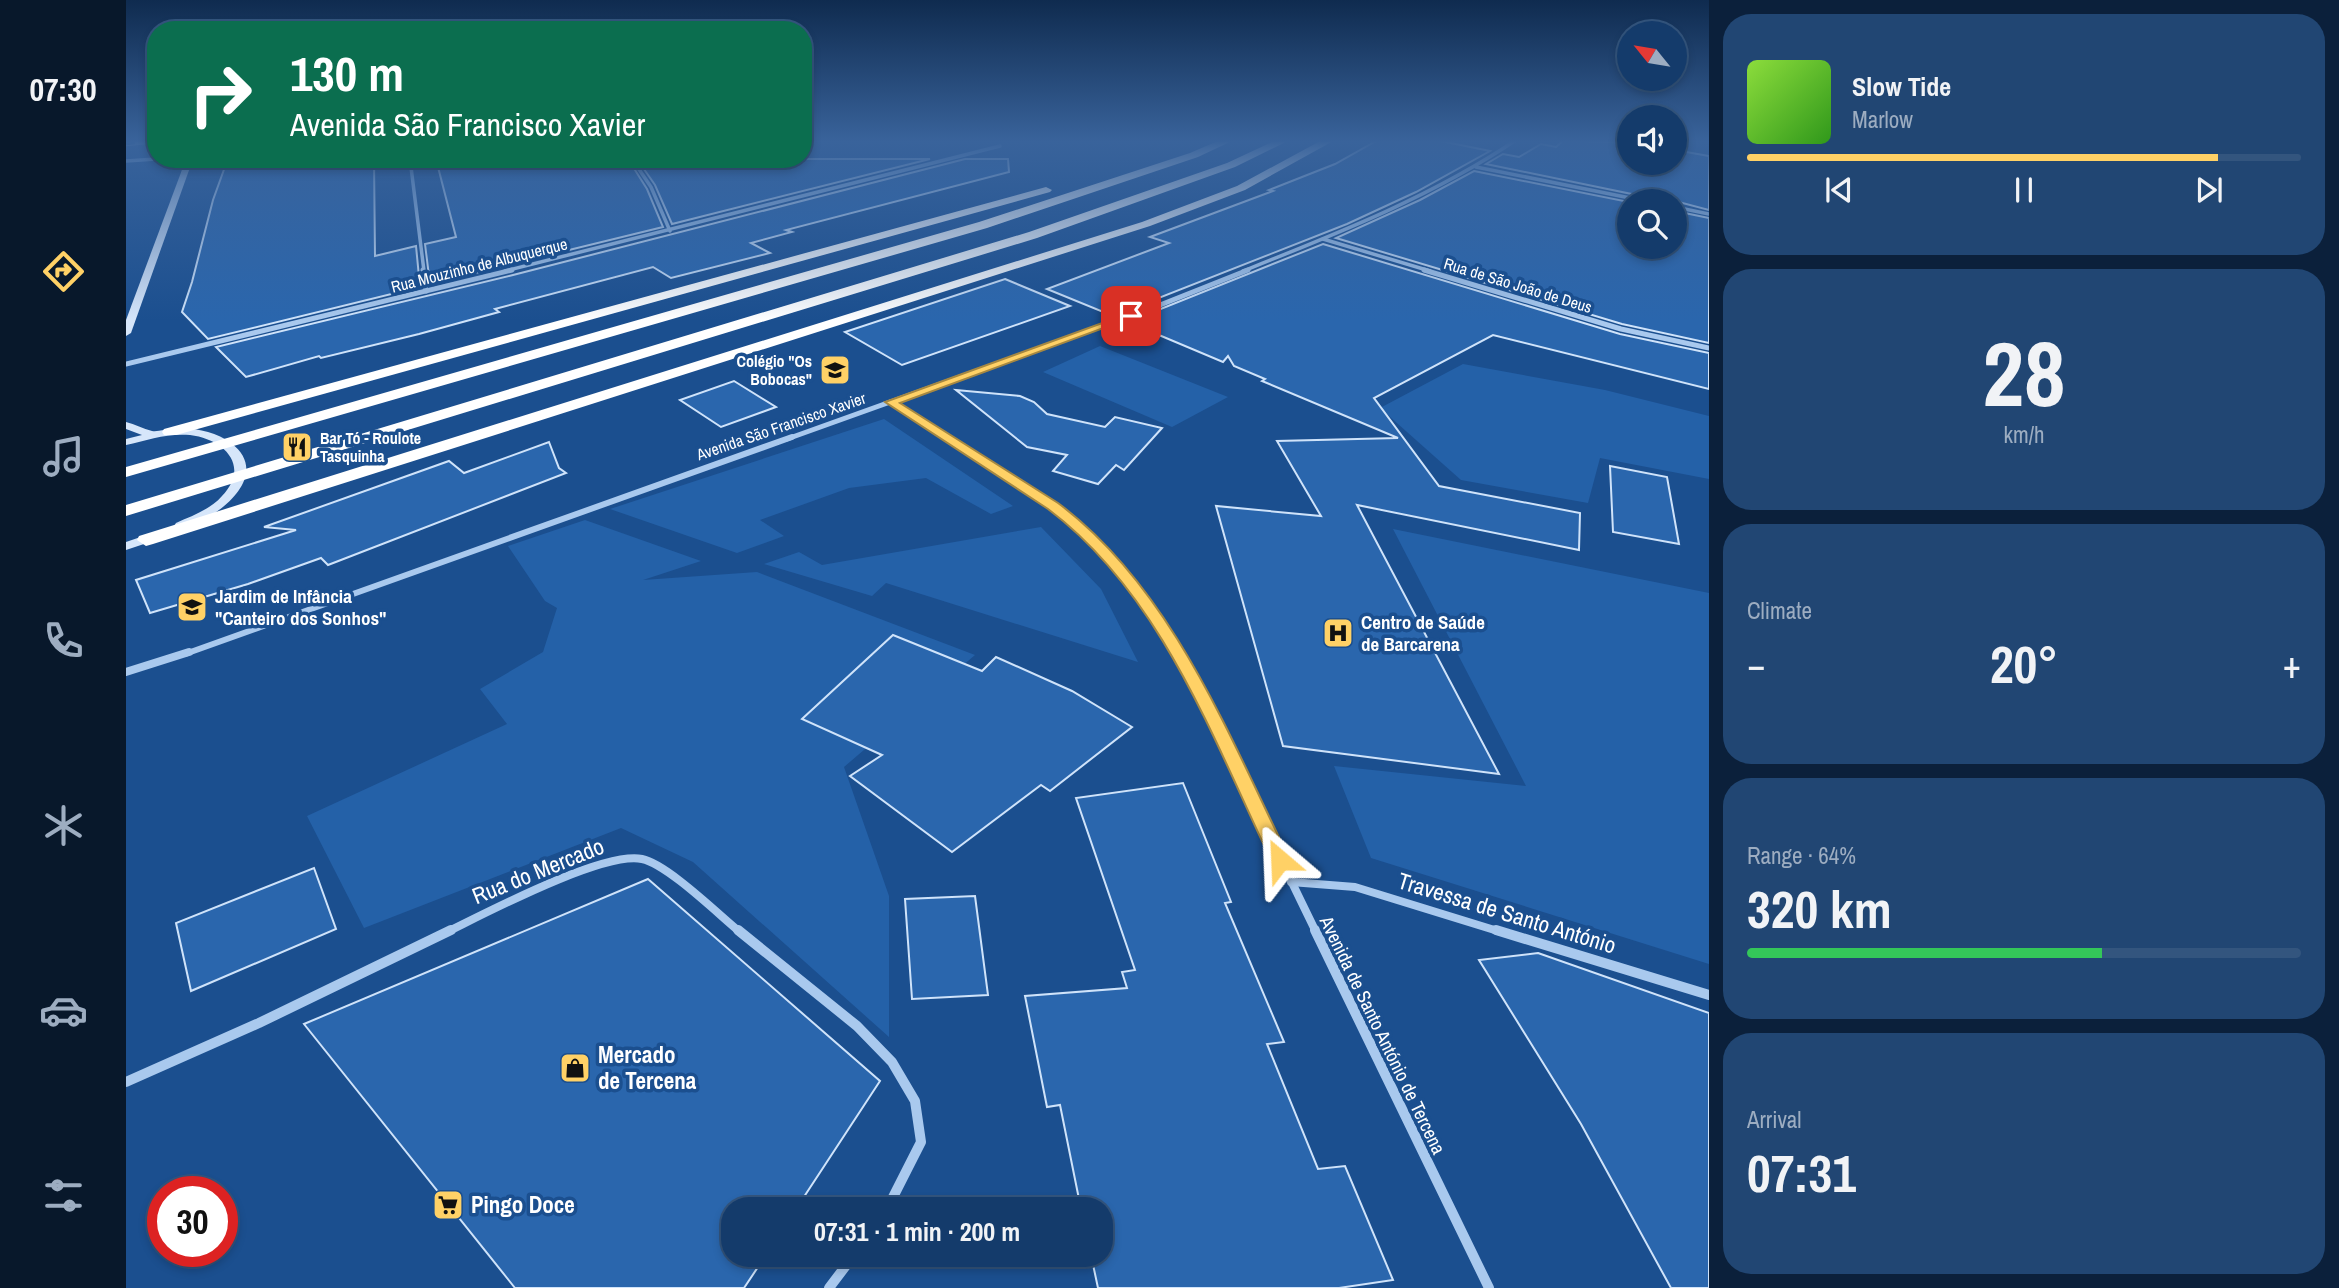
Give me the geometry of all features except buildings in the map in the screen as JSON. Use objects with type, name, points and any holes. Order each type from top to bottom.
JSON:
[{"type":"highway","points":[[170,432],[1008,200]]},
{"type":"highway","points":[[126,472],[983,225],[1058,200]]},
{"type":"highway","points":[[126,511],[1033,235],[1132,200]]},
{"type":"highway","points":[[146,540],[1146,224],[1209,200]]},
{"type":"street","points":[[126,333],[175,200]]},
{"type":"street","points":[[415,200],[426,291]]},
{"type":"street","points":[[657,200],[670,231]]},
{"type":"street","name":"Rua Mouzinho de Albuquerque","points":[[126,363],[790,200]]},
{"type":"street","name":"Avenida São Francisco Xavier","points":[[126,672],[185,654],[572,513],[1155,307],[1322,239],[1405,200]]},
{"type":"street","points":[[1687,209],[1709,214]]},
{"type":"street","name":"Rua de São João de Deus","points":[[1322,239],[1620,329],[1709,348]]},
{"type":"street","name":"Avenida de Santo António de Tercena","points":[[891,402],[1072,520],[1127,578],[1156,616],[1210,715],[1489,1288]]},
{"type":"street","points":[[126,425],[152,435]]},
{"type":"street","points":[[126,442],[170,432],[211,436],[230,446],[239,458],[242,470],[229,497],[213,509],[146,540],[126,546]]},
{"type":"street","name":"Rua do Mercado","points":[[126,1082],[235,1031],[259,1023],[523,895],[601,863],[640,858],[658,865],[846,1017],[892,1062],[915,1101],[921,1142],[893,1197]]},
{"type":"street","name":"Travessa de Santo António","points":[[1291,882],[1355,887],[1709,995]]},
{"type":"street","points":[[829,1288],[845,1267]]},
{"type":"shaded area","points":[[1100,346],[1228,397],[1172,427],[1043,372]]},
{"type":"shaded area","points":[[1463,364],[1605,390],[1709,416],[1709,479],[1600,458],[1588,503],[1461,480],[1380,408]]},
{"type":"shaded area","points":[[884,419],[1013,506],[991,514],[926,478],[849,488],[760,520],[784,536],[737,553],[610,509]]},
{"type":"shaded area","points":[[585,520],[701,561],[643,580],[757,572],[975,655],[844,767],[889,896],[889,1037],[693,862],[621,828],[364,928],[307,816],[507,724],[480,689],[543,652],[557,608],[545,601],[508,546]]},
{"type":"shaded area","points":[[1041,527],[1101,589],[1138,662],[886,583],[872,596],[764,564],[799,552],[822,565]]},
{"type":"shaded area","points":[[1393,529],[1709,593],[1709,964],[1371,858],[1334,766],[1526,786]]},
{"type":"place","name":"Colégio \"Os Bobocas\"","points":[[835,370]]},
{"type":"place","name":"Bar Tó - Roulote Tasquinha","points":[[297,447]]},
{"type":"place","name":"Jardim de Infância \"Canteiro dos Sonhos\"","points":[[192,607]]},
{"type":"place","name":"Centro de Saúde de Barcarena","points":[[1338,633]]},
{"type":"place","name":"Mercado de Tercena","points":[[575,1068]]},
{"type":"place","name":"Pingo Doce","points":[[448,1205]]},
{"type":"route","points":[[1131,316],[891,402],[1072,520],[1127,578],[1156,616],[1210,715],[1280,860]]}]
